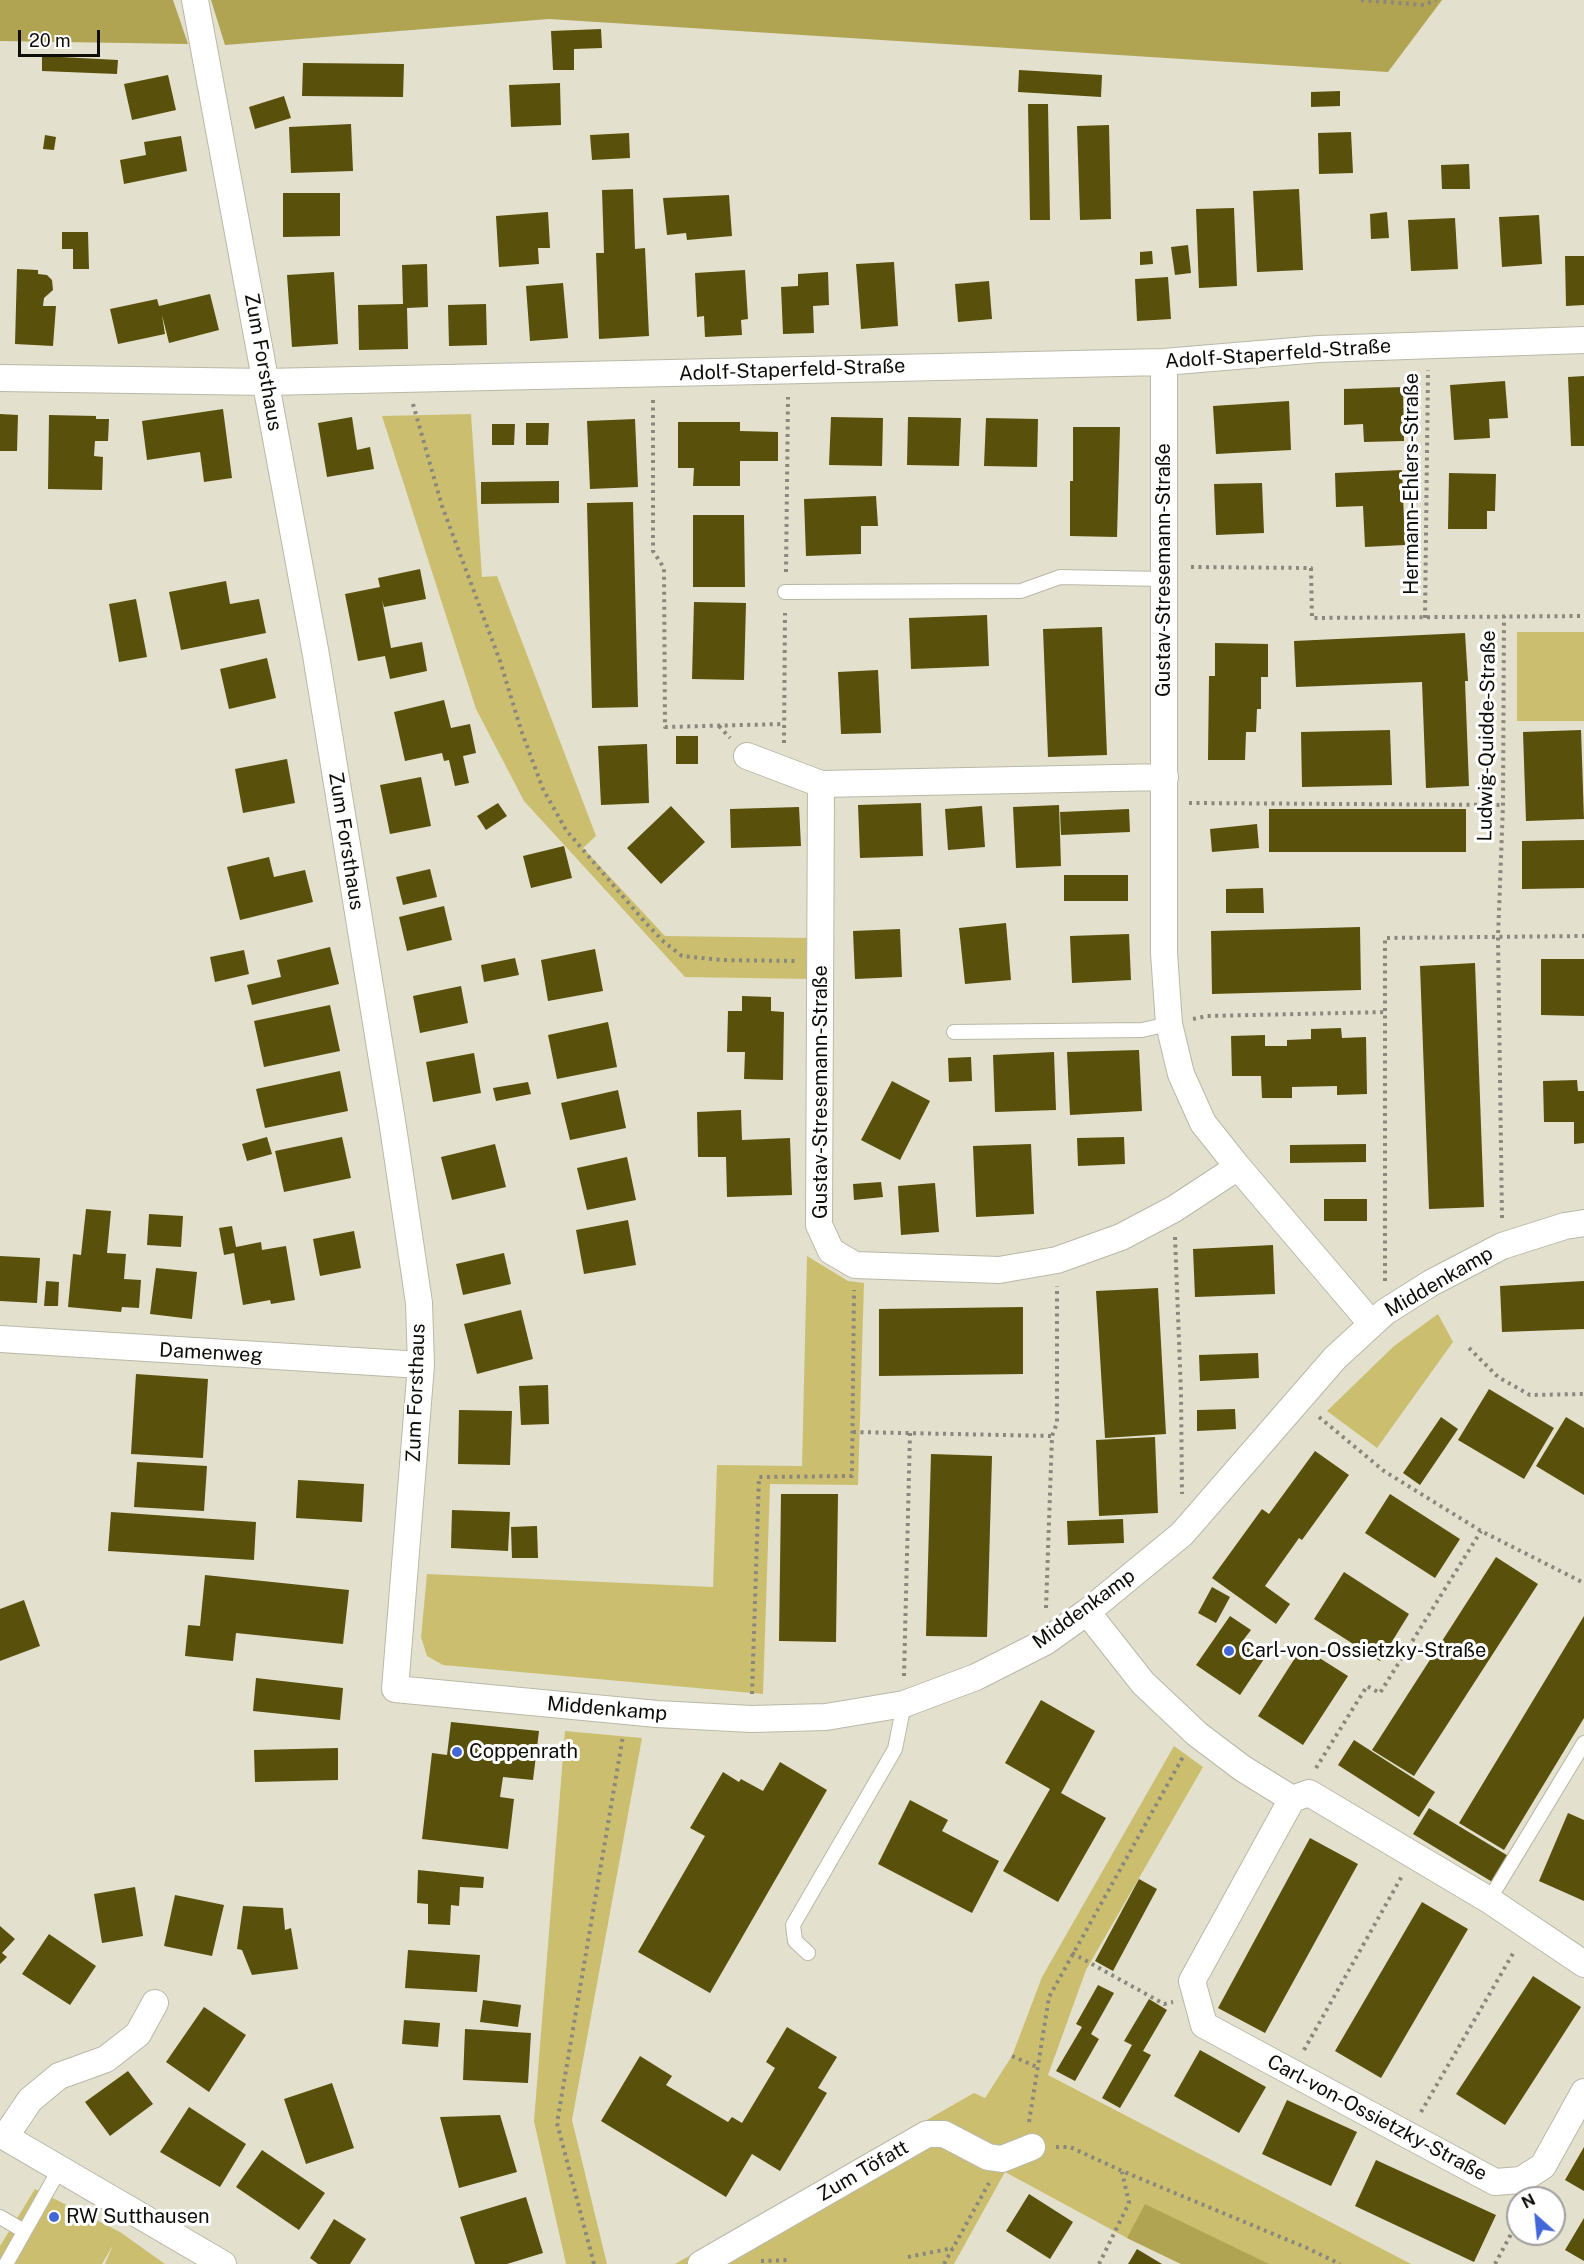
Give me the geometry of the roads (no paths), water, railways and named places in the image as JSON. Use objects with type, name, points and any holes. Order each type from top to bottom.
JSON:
[{"type":"street","name":"Zum Forsthaus","points":[[195,0],[316,655],[395,1137],[419,1303],[421,1365],[395,1689]]},
{"type":"street","name":"Adolf-Staperfeld-Straße","points":[[0,378],[267,382],[1164,362],[1264,352],[1584,340]]},
{"type":"street","name":"Gustav-Stresemann-Straße","points":[[1164,362],[1164,953],[1169,1024],[1181,1074],[1203,1123],[1238,1167],[1378,1318]]},
{"type":"street","points":[[747,756],[821,784],[1165,777]]},
{"type":"street","name":"Gustav-Stresemann-Straße","points":[[821,784],[819,1225],[831,1251],[855,1265],[999,1270],[1057,1260],[1121,1237],[1174,1209],[1238,1167]]},
{"type":"street","name":"Middenkamp","points":[[395,1689],[627,1711],[752,1719],[826,1717],[904,1704],[976,1677],[1045,1641],[1087,1612],[1182,1534],[1297,1399],[1335,1358],[1378,1318],[1431,1283],[1502,1246],[1565,1226],[1584,1223]]},
{"type":"street","name":"Damenweg","points":[[0,1339],[421,1365]]},
{"type":"street","points":[[1087,1612],[1143,1683],[1197,1734],[1242,1768],[1300,1796],[1489,1900],[1584,1964]]},
{"type":"street","name":"Carl-von-Ossietzky-Straße","points":[[1300,1796],[1192,1981],[1204,2025],[1495,2182],[1512,2186]]},
{"type":"street","points":[[155,2003],[138,2034],[106,2059],[59,2076],[30,2100],[3,2136],[223,2264]]},
{"type":"street","name":"Carl-von-Ossietzky-Straße","points":[[1526,2186],[1543,2166],[1584,2092]]},
{"type":"street","name":"Zum Töfatt","points":[[701,2264],[927,2134],[944,2134],[988,2157],[1002,2159],[1032,2147]]},
{"type":"lane","points":[[786,592],[1021,591],[1060,577],[1163,573]]},
{"type":"lane","points":[[954,1032],[1142,1030],[1169,1024]]},
{"type":"lane","points":[[808,1953],[795,1941],[793,1925],[896,1749],[904,1704]]},
{"type":"lane","points":[[1489,1900],[1584,1743]]},
{"type":"lane","points":[[6,2264],[59,2169]]},
{"type":"lane","points":[[0,2217],[24,2231]]},
{"type":"place","name":"Carl-von-Ossietzky-Straße","points":[[1229,1651]]},
{"type":"place","name":"Coppenrath","points":[[457,1752]]},
{"type":"place","name":"RW Sutthausen","points":[[54,2217]]}]
